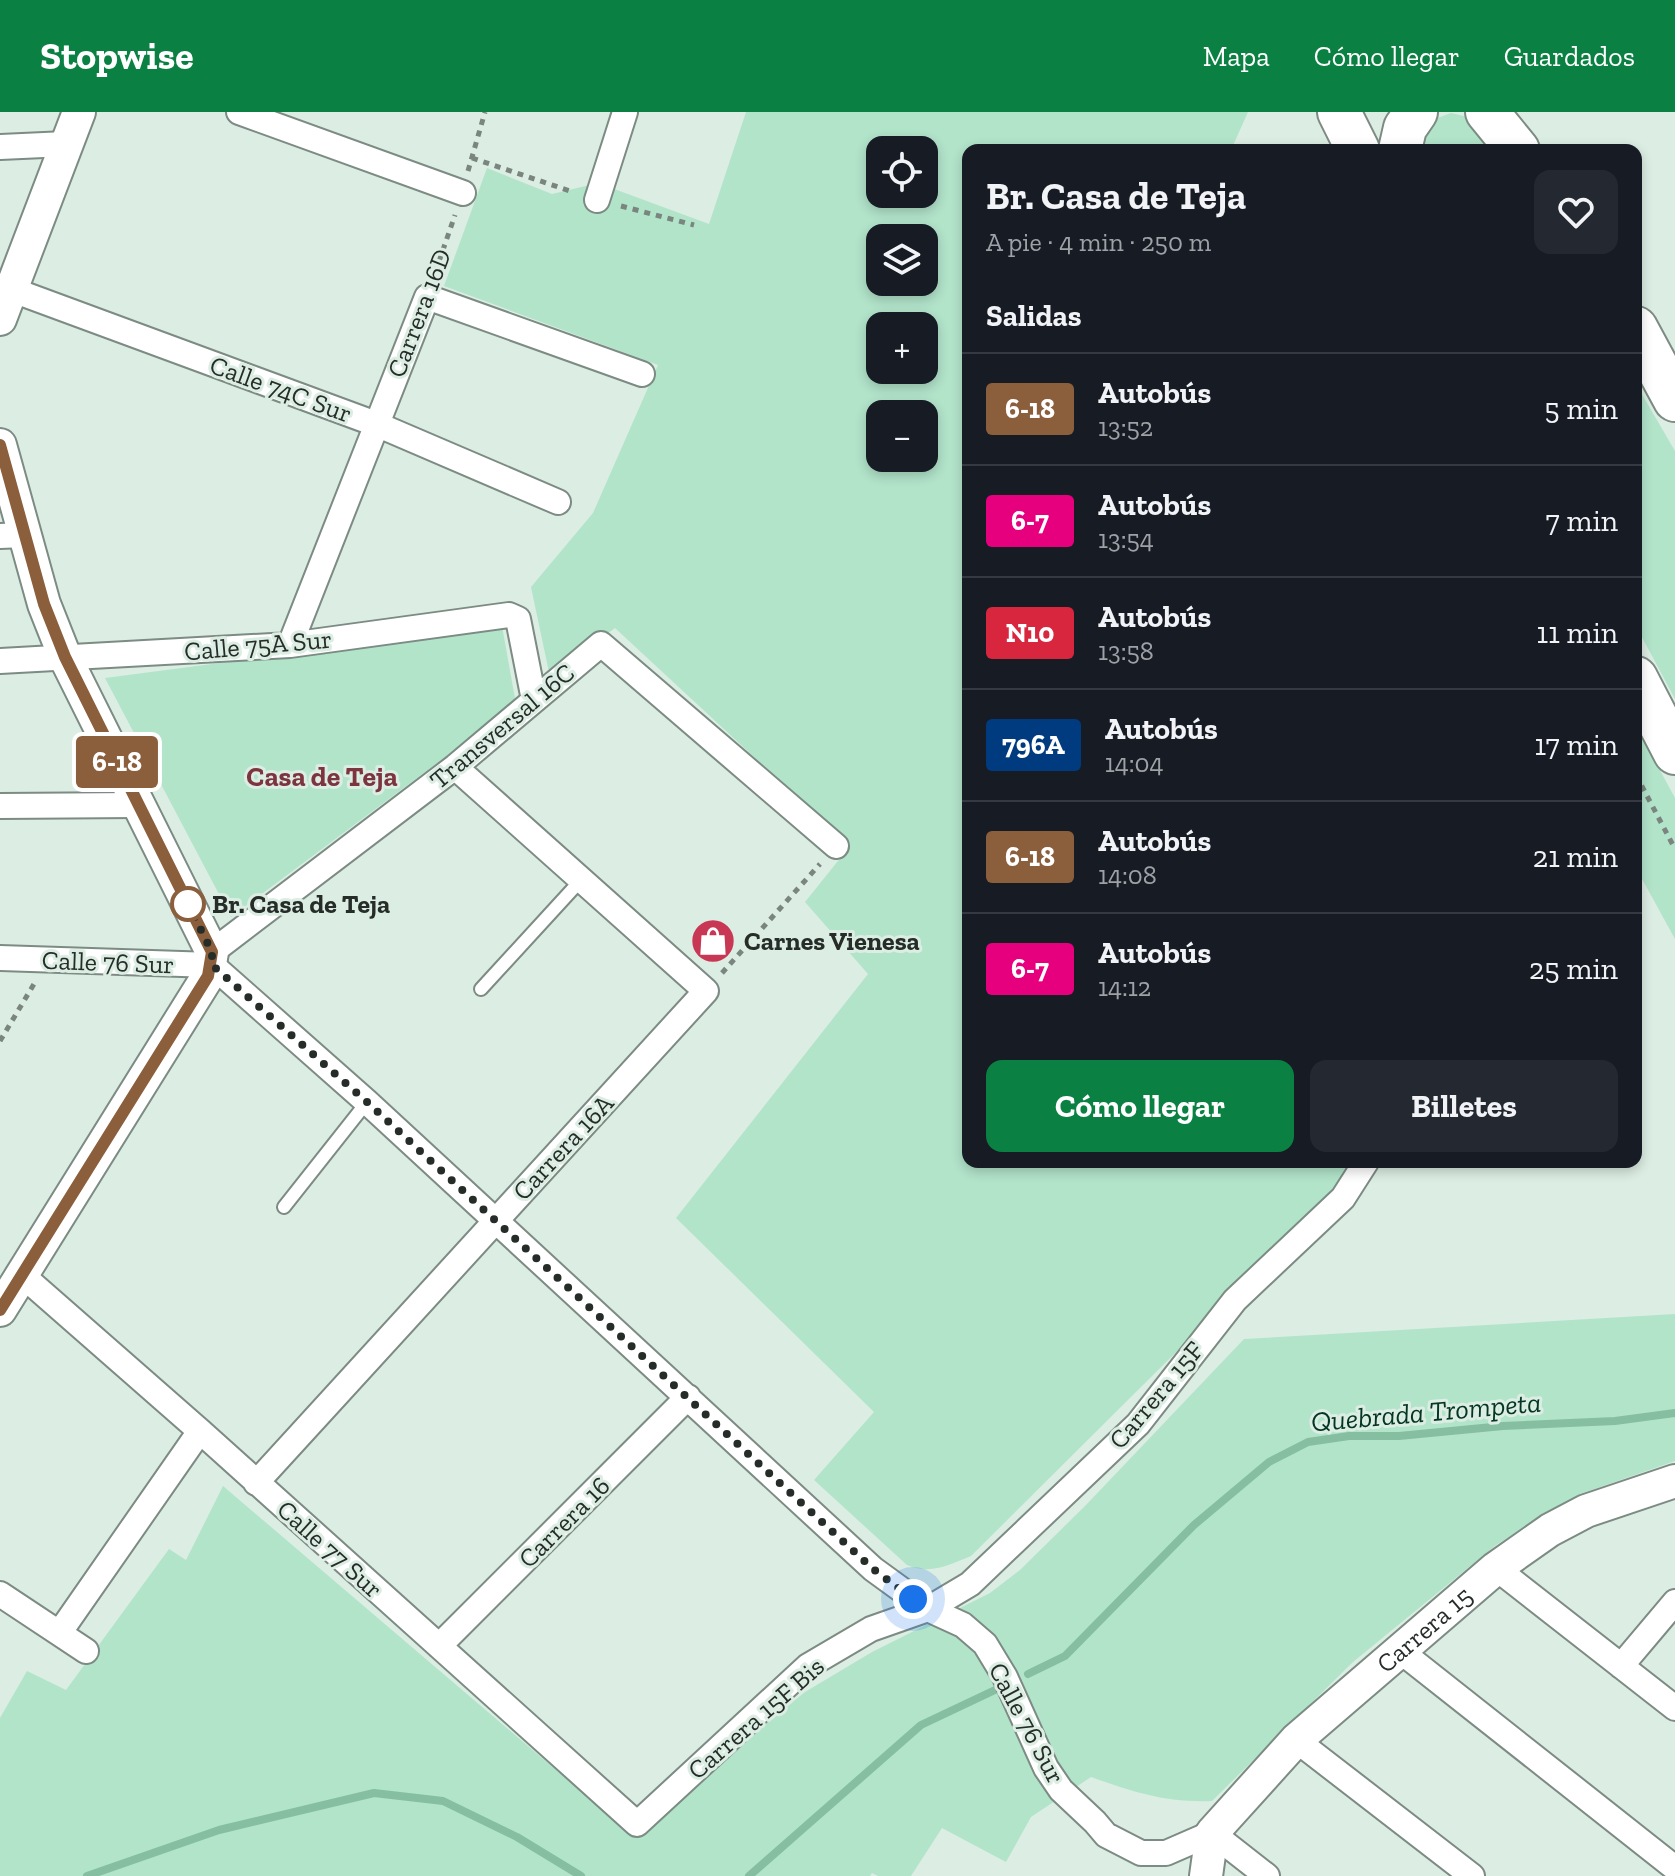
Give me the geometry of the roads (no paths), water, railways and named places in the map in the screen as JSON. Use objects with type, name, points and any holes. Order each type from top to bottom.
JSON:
[{"type":"highway","points":[[1339,112],[1355,144]]},
{"type":"highway","points":[[1401,144],[1405,128],[1416,112]]},
{"type":"highway","points":[[1487,112],[1513,144]]},
{"type":"highway","points":[[1521,112],[1538,144]]},
{"type":"highway","points":[[1642,339],[1675,400]]},
{"type":"highway","points":[[1642,690],[1675,753]]},
{"type":"street","points":[[0,319],[5,289],[79,112]]},
{"type":"street","points":[[239,112],[463,193]]},
{"type":"street","points":[[597,200],[625,112]]},
{"type":"street","points":[[0,147],[66,144]]},
{"type":"street","name":"Calle 74C Sur","points":[[5,289],[376,424],[558,502]]},
{"type":"street","name":"Carrera 16D","points":[[290,645],[427,297],[642,374]]},
{"type":"street","points":[[0,445],[12,536],[65,657],[212,959],[208,976],[0,1310]]},
{"type":"street","name":"Calle 75A Sur","points":[[0,661],[290,645],[514,616],[518,619],[534,700]]},
{"type":"street","name":"Transversal 16C","points":[[212,959],[455,767],[601,644],[836,846]]},
{"type":"street","points":[[455,767],[581,880]]},
{"type":"street","points":[[0,806],[138,805]]},
{"type":"street","name":"Carrera 16A","points":[[256,1483],[706,991],[581,880]]},
{"type":"street","name":"Calle 76 Sur","points":[[0,958],[212,959],[873,1569],[928,1609],[963,1625],[985,1644],[1005,1677],[1046,1768],[1061,1790],[1106,1835],[1141,1853],[1166,1853]]},
{"type":"street","name":"Carrera 15F","points":[[928,1609],[970,1584],[1138,1424],[1235,1300],[1343,1198],[1362,1168]]},
{"type":"street","name":"Calle 77 Sur","points":[[22,1275],[637,1824]]},
{"type":"street","name":"Carrera 16","points":[[439,1646],[688,1397]]},
{"type":"street","points":[[60,1632],[200,1431]]},
{"type":"street","name":"Carrera 15","points":[[1212,1833],[1296,1740],[1496,1568],[1550,1530],[1586,1511],[1675,1481]]},
{"type":"street","points":[[1496,1568],[1675,1708]]},
{"type":"street","points":[[0,1594],[86,1651]]},
{"type":"street","points":[[1621,1666],[1675,1602]]},
{"type":"street","name":"Carrera 15F Bis","points":[[637,1824],[808,1666],[871,1629],[928,1609]]},
{"type":"street","points":[[1399,1650],[1675,1868]]},
{"type":"street","points":[[1296,1740],[1472,1876]]},
{"type":"street","points":[[1155,1876],[1166,1853],[1212,1833]]},
{"type":"street","points":[[1206,1876],[1212,1833]]},
{"type":"street","points":[[1212,1833],[1267,1876]]},
{"type":"lane","points":[[481,989],[581,880]]},
{"type":"lane","points":[[284,1207],[367,1102]]},
{"type":"waterway","name":"Quebrada Trompeta","points":[[1028,1674],[1065,1656],[1194,1525],[1269,1462],[1308,1442],[1349,1436],[1399,1436],[1503,1426],[1615,1421],[1675,1413]]},
{"type":"waterway","name":"Quebrada Trompeta","points":[[749,1876],[921,1725],[995,1690]]},
{"type":"waterway","name":"Quebrada Trompeta","points":[[87,1876],[219,1830],[374,1793],[443,1801],[517,1837],[581,1876]]},
{"type":"place","name":"Br. Casa de Teja","points":[[188,904]]},
{"type":"place","name":"Carnes Vienesa","points":[[713,941]]},
{"type":"district","name":"Casa de Teja","points":[[322,776]]}]
